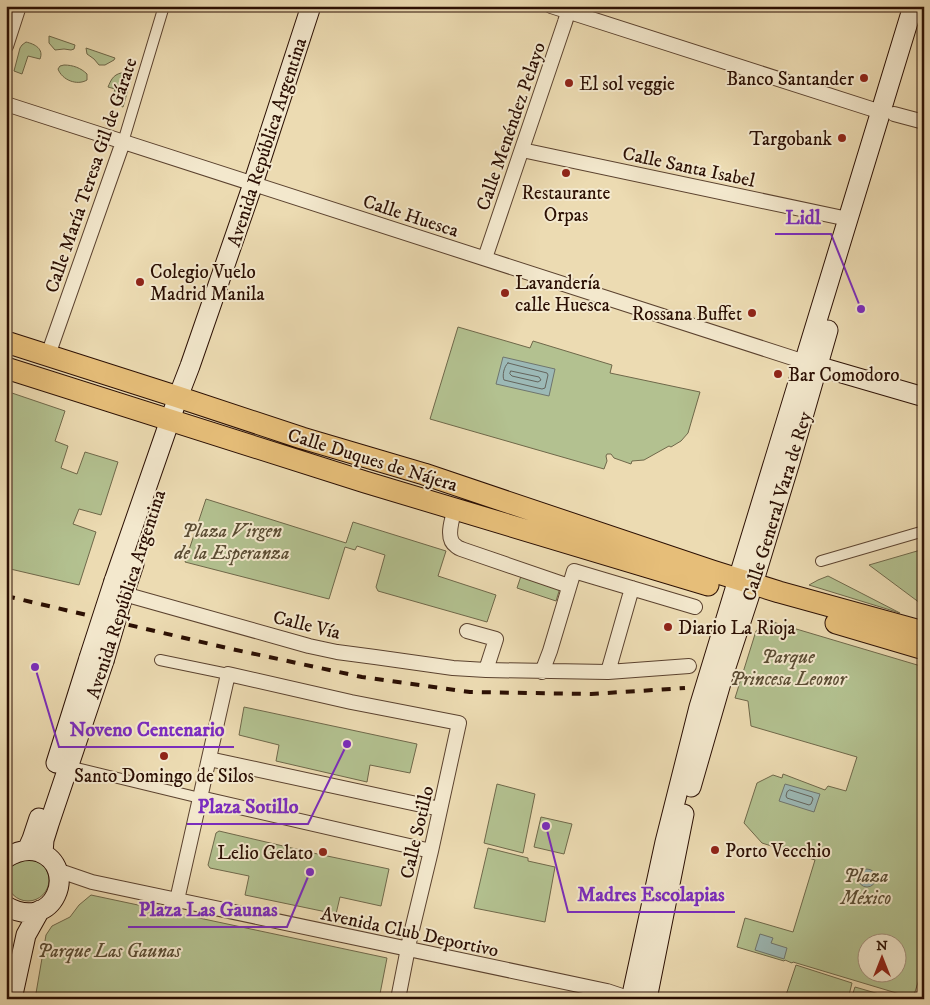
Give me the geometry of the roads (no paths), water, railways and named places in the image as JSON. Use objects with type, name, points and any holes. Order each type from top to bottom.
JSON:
[{"type":"main road","name":"Avenida República Argentina","points":[[19,854],[32,839],[120,593],[170,420],[253,184],[311,6]]},
{"type":"main road","name":"Calle General Vara de Rey","points":[[631,999],[665,842],[704,689],[744,583],[887,113],[913,6]]},
{"type":"main road","name":"Calle General Vara de Rey","points":[[647,999],[684,813],[722,676],[744,583],[797,388],[811,364],[848,219],[887,113],[903,82],[924,17]]},
{"type":"main road","name":"Calle Duques de Nájera","points":[[6,342],[302,438],[424,474],[744,583]]},
{"type":"main road","points":[[811,364],[924,397]]},
{"type":"main road","name":"Calle Duques de Nájera","points":[[6,368],[456,509],[744,583]]},
{"type":"main road","points":[[744,583],[924,632]]},
{"type":"main road","points":[[744,583],[924,649]]},
{"type":"main road","name":"Avenida República Argentina","points":[[19,854],[44,840],[68,766],[96,660]]},
{"type":"main road","points":[[11,909],[26,914],[36,912],[46,908],[58,891],[57,870],[52,861],[19,854]]},
{"type":"main road","points":[[11,909],[22,924],[24,945]]},
{"type":"main road","points":[[12,999],[26,935],[40,910]]},
{"type":"street","points":[[6,46],[19,6]]},
{"type":"street","name":"Calle María Teresa Gil de Gárate","points":[[48,355],[123,142],[164,6]]},
{"type":"street","points":[[550,6],[569,9],[887,113],[924,122]]},
{"type":"street","name":"Calle Menéndez Pelayo","points":[[485,258],[569,9]]},
{"type":"street","name":"Calle Huesca","points":[[6,104],[811,364]]},
{"type":"street","name":"Calle Santa Isabel","points":[[522,150],[848,219]]},
{"type":"street","name":"Calle Duques de Nájera","points":[[456,509],[450,534],[455,546],[569,586]]},
{"type":"street","points":[[822,561],[924,531]]},
{"type":"street","points":[[542,672],[574,571],[694,607]]},
{"type":"street","points":[[608,672],[632,588]]},
{"type":"street","name":"Calle Vía","points":[[120,593],[309,646],[337,652],[453,668],[542,672],[608,672],[689,666]]},
{"type":"street","points":[[467,631],[496,639],[486,670]]},
{"type":"street","points":[[160,660],[228,674],[176,900]]},
{"type":"street","name":"Calle Sotillo","points":[[228,674],[351,702],[460,723],[432,851],[410,938],[398,999]]},
{"type":"street","points":[[209,759],[440,809]]},
{"type":"street","points":[[68,766],[432,851]]},
{"type":"street","name":"Avenida Club Deportivo","points":[[57,870],[92,882],[607,991],[631,999]]},
{"type":"street","name":"Avenida Club Deportivo","points":[[58,891],[72,884],[92,882]]},
{"type":"water","points":[[503,357],[555,369],[549,396],[496,384]]},
{"type":"water","points":[[785,784],[820,794],[814,812],[779,801]]},
{"type":"water","points":[[867,869],[873,872],[876,878],[873,884],[867,887],[861,884],[858,878],[861,872]]},
{"type":"water","points":[[760,934],[773,938],[771,943],[787,948],[784,959],[755,950]]},
{"type":"railway","points":[[6,596],[227,648],[362,677],[470,692],[591,694],[685,688]]},
{"type":"place","name":"Banco Santander","points":[[864,78]]},
{"type":"place","name":"El sol veggie","points":[[569,83]]},
{"type":"place","name":"Targobank","points":[[842,138]]},
{"type":"place","name":"Restaurante Orpas","points":[[566,173]]},
{"type":"place","name":"Colegio Vuelo Madrid Manila","points":[[140,282]]},
{"type":"place","name":"Lavandería calle Huesca","points":[[505,293]]},
{"type":"place","name":"Lidl","points":[[861,309]]},
{"type":"place","name":"Rossana Buffet","points":[[752,313]]},
{"type":"place","name":"Bar Comodoro","points":[[778,374]]},
{"type":"place","name":"Diario La Rioja","points":[[668,627]]},
{"type":"place","name":"Noveno Centenario","points":[[35,667]]},
{"type":"place","name":"Plaza Sotillo","points":[[347,744]]},
{"type":"place","name":"Santo Domingo de Silos","points":[[164,756]]},
{"type":"place","name":"Madres Escolapias","points":[[546,826]]},
{"type":"place","name":"Porto Vecchio","points":[[715,850]]},
{"type":"place","name":"Lelio Gelato","points":[[323,852]]},
{"type":"place","name":"Plaza Las Gaunas","points":[[310,872]]},
{"type":"park label","name":"Plaza Virgen de la Esperanza","points":[[232,541]]},
{"type":"park label","name":"Parque Princesa Leonor","points":[[788,667]]},
{"type":"park label","name":"Plaza México","points":[[866,886]]},
{"type":"park label","name":"Parque Las Gaunas","points":[[109,950]]}]
